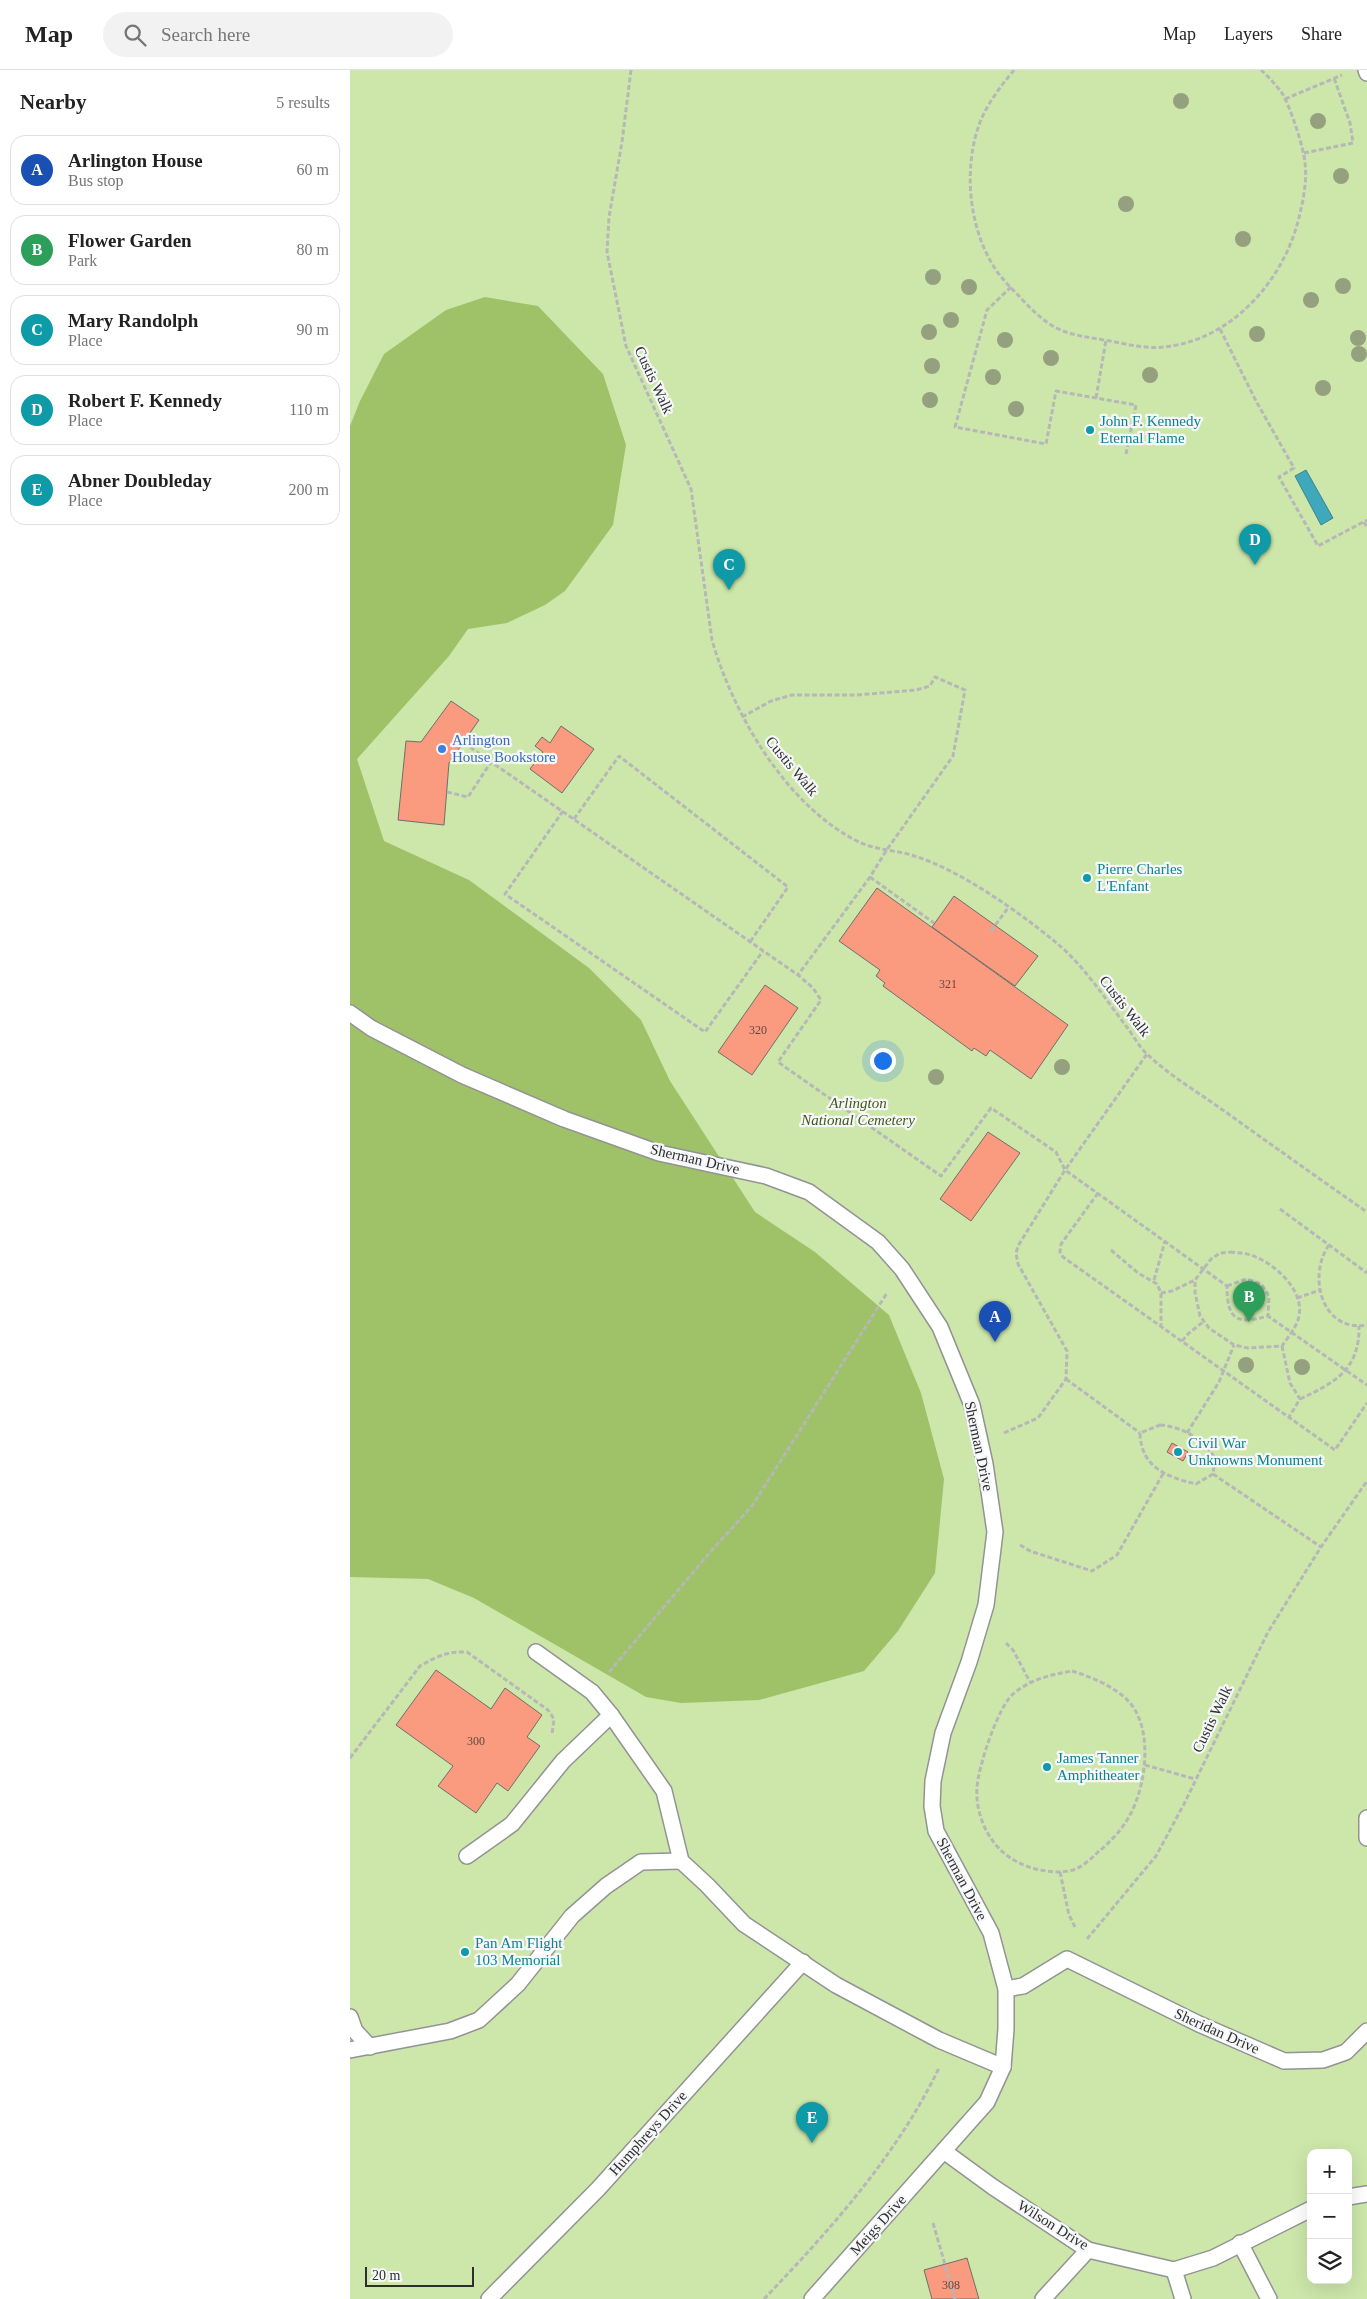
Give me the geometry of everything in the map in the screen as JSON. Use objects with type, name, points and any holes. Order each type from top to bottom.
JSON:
[{"type":"lane","name":"Sherman Drive","points":[[350,1013],[371,1028],[462,1075],[564,1119],[659,1153],[766,1176],[809,1192],[878,1242],[902,1269],[940,1327],[972,1405],[995,1532],[986,1605],[969,1662],[943,1734],[933,1781],[932,1806],[936,1830],[991,1933],[1006,1989],[1006,2029],[1003,2067],[987,2102],[945,2152]]},
{"type":"lane","points":[[536,1652],[592,1692],[611,1715],[664,1791],[681,1861],[707,1884],[744,1924],[836,1985],[950,2045],[1003,2067]]},
{"type":"lane","points":[[467,1856],[512,1824],[563,1761],[611,1715]]},
{"type":"lane","points":[[1367,1818],[1367,1838]]},
{"type":"lane","points":[[350,2050],[450,2031],[479,2020],[518,1984],[572,1916],[606,1886],[642,1862],[681,1861]]},
{"type":"lane","points":[[1006,1989],[1023,1986],[1067,1959]]},
{"type":"lane","name":"Sheridan Drive","points":[[1067,1959],[1199,2024],[1284,2061],[1323,2060],[1346,2052],[1367,2031]]},
{"type":"lane","name":"Humphreys Drive","points":[[489,2299],[598,2189],[803,1962]]},
{"type":"lane","points":[[350,2017],[355,2031],[370,2047]]},
{"type":"lane","name":"Wilson Drive","points":[[945,2152],[1088,2250],[1174,2270]]},
{"type":"lane","name":"Meigs Drive","points":[[812,2299],[945,2152]]},
{"type":"lane","points":[[1352,2196],[1367,2194]]},
{"type":"lane","points":[[1183,2299],[1174,2270],[1213,2258],[1307,2211]]},
{"type":"lane","points":[[1240,2243],[1269,2299]]},
{"type":"lane","points":[[1043,2299],[1088,2250]]},
{"type":"path","name":"Custis Walk","points":[[631,70],[622,142],[609,217],[607,252],[626,346],[691,489],[712,640],[723,674],[742,717],[768,758],[816,812],[838,830],[861,843],[886,851],[911,855],[960,875],[1054,941],[1076,962],[1147,1054],[1367,1212]]},
{"type":"path","points":[[1014,70],[995,94],[979,125],[970,166],[972,202],[981,237],[995,268],[1028,307],[1051,325],[1079,336],[1160,348],[1184,344],[1220,330],[1263,291],[1292,245],[1304,201],[1306,164],[1285,99],[1261,70]]},
{"type":"path","points":[[1285,99],[1342,75]]},
{"type":"path","points":[[1304,153],[1353,143],[1350,123],[1334,78]]},
{"type":"path","points":[[1011,288],[987,310],[955,427],[1046,444],[1056,391],[1136,406],[1126,454]]},
{"type":"path","points":[[1220,330],[1294,468],[1279,477],[1318,546],[1366,521],[1367,527]]},
{"type":"path","points":[[1096,398],[1106,340]]},
{"type":"path","points":[[742,717],[771,701],[792,695],[857,695],[916,690],[930,686],[935,677],[965,690],[953,756],[886,851],[870,877],[798,975]]},
{"type":"path","points":[[464,742],[798,975],[813,988],[821,1000],[778,1062],[941,1176],[991,1108],[1056,1152],[1065,1170],[1227,1286]]},
{"type":"path","points":[[574,819],[619,756],[788,887],[750,942]]},
{"type":"path","points":[[447,792],[468,796],[491,762]]},
{"type":"path","points":[[563,811],[505,894],[705,1032],[762,950]]},
{"type":"path","points":[[870,877],[934,923]]},
{"type":"path","points":[[991,931],[1008,908]]},
{"type":"path","points":[[980,1442],[1038,1418],[1066,1379],[1067,1351],[1022,1274],[1016,1253],[1020,1238],[1065,1170],[1147,1054]]},
{"type":"path","points":[[1098,1193],[1061,1244],[1060,1255],[1335,1450],[1367,1403]]},
{"type":"path","points":[[1280,1209],[1367,1273]]},
{"type":"path","points":[[1154,1280],[1165,1241]]},
{"type":"path","points":[[1330,1246],[1319,1270],[1318,1282],[1325,1306],[1332,1315],[1347,1324],[1367,1325]]},
{"type":"path","points":[[1111,1250],[1138,1273],[1154,1280],[1161,1293],[1161,1326]]},
{"type":"path","points":[[1161,1293],[1172,1291],[1195,1280],[1211,1258],[1220,1253],[1230,1252],[1250,1255],[1278,1271],[1292,1286],[1297,1298],[1300,1314],[1292,1332],[1282,1346],[1290,1383],[1300,1399]]},
{"type":"path","points":[[592,1692],[712,1550],[752,1506],[902,1269]]},
{"type":"path","points":[[1227,1286],[1246,1279],[1263,1285],[1269,1296],[1268,1316]]},
{"type":"path","points":[[1195,1280],[1196,1300],[1203,1322],[1220,1337],[1234,1345],[1248,1348],[1282,1346]]},
{"type":"path","points":[[1227,1286],[1227,1304],[1235,1318],[1247,1322],[1268,1316],[1367,1385]]},
{"type":"path","points":[[1297,1298],[1320,1290]]},
{"type":"path","points":[[1182,1341],[1203,1322]]},
{"type":"path","points":[[1289,1417],[1300,1399],[1328,1386],[1346,1371],[1358,1341],[1359,1326]]},
{"type":"path","points":[[1187,1433],[1224,1371],[1234,1345]]},
{"type":"path","points":[[1066,1379],[1140,1433],[1142,1451],[1145,1458],[1164,1472],[1180,1480],[1196,1484],[1213,1474]]},
{"type":"path","points":[[1140,1433],[1160,1425],[1170,1426],[1187,1433],[1209,1448],[1215,1458],[1213,1474]]},
{"type":"path","points":[[995,1532],[1030,1550],[1092,1571],[1117,1555],[1164,1472]]},
{"type":"path","points":[[1213,1474],[1321,1547]]},
{"type":"path","name":"Custis Walk","points":[[1067,1959],[1090,1936],[1156,1856],[1268,1632],[1321,1547],[1367,1481]]},
{"type":"path","points":[[1006,1643],[1013,1650],[1030,1682]]},
{"type":"path","points":[[350,1758],[420,1666],[453,1651],[467,1652],[548,1710],[554,1719],[552,1737]]},
{"type":"path","points":[[1072,1672],[1093,1677],[1119,1693],[1135,1709],[1144,1736],[1145,1765],[1141,1786],[1130,1816],[1113,1839],[1074,1870],[1060,1872],[1039,1870],[1014,1862],[998,1847],[986,1829],[978,1810],[978,1779],[998,1714],[1012,1695],[1030,1682],[1050,1674],[1072,1672]]},
{"type":"path","points":[[1145,1765],[1195,1779]]},
{"type":"path","points":[[1060,1872],[1069,1914],[1076,1927]]},
{"type":"path","points":[[764,2299],[812,2249],[885,2160],[923,2102],[950,2045]]},
{"type":"path","points":[[933,2223],[955,2299]]},
{"type":"green space","name":"Arlington National Cemetery","points":[[350,70],[1367,70],[1367,2299],[350,2299]]},
{"type":"green space","points":[[485,297],[538,306],[603,374],[626,445],[613,525],[565,591],[545,605],[507,623],[468,629],[449,656],[357,759],[384,841],[469,880],[589,968],[641,1020],[670,1081],[755,1212],[815,1252],[889,1315],[921,1393],[944,1479],[935,1573],[898,1631],[864,1671],[759,1700],[681,1703],[646,1697],[474,1598],[428,1579],[350,1577],[350,426],[360,401],[384,354],[446,310]]},
{"type":"water","points":[[1306,470],[1333,518],[1321,525],[1295,476]]},
{"type":"building","points":[[451,701],[479,720],[449,763],[444,825],[398,820],[406,741],[421,742]]},
{"type":"building","points":[[561,726],[594,749],[562,793],[530,769],[543,752],[535,746],[542,737],[550,743]]},
{"type":"building","points":[[877,888],[1068,1025],[1031,1079],[990,1050],[986,1056],[974,1048],[972,1051],[883,986],[885,983],[876,976],[880,970],[839,941]]},
{"type":"building","points":[[954,896],[1038,956],[1015,986],[932,927]]},
{"type":"building","points":[[765,985],[798,1008],[752,1075],[718,1052]]},
{"type":"building","points":[[988,1132],[1020,1153],[971,1221],[940,1199]]},
{"type":"building","name":"Civil War Unknowns Monument","points":[[1172,1443],[1188,1452],[1183,1461],[1167,1452]]},
{"type":"building","points":[[436,1670],[491,1709],[505,1688],[542,1715],[527,1737],[540,1746],[508,1791],[497,1783],[476,1813],[438,1786],[453,1766],[396,1725]]},
{"type":"building","points":[[967,2258],[979,2299],[932,2299],[924,2270]]},
{"type":"place","name":"John F. Kennedy Eternal Flame","points":[[1090,430]]},
{"type":"place","name":"Robert F. Kennedy","points":[[1255,565]]},
{"type":"place","name":"Mary Randolph","points":[[729,590]]},
{"type":"place","name":"Arlington House Bookstore","points":[[442,749]]},
{"type":"place","name":"Pierre Charles L'Enfant","points":[[1087,878]]},
{"type":"place","name":"Flower Garden","points":[[1249,1322]]},
{"type":"place","name":"Arlington House","points":[[995,1342]]},
{"type":"place","name":"Civil War Unknowns Monument","points":[[1178,1452]]},
{"type":"place","name":"James Tanner Amphitheater","points":[[1047,1767]]},
{"type":"place","name":"Pan Am Flight 103 Memorial","points":[[465,1952]]},
{"type":"place","name":"Abner Doubleday","points":[[812,2143]]}]
